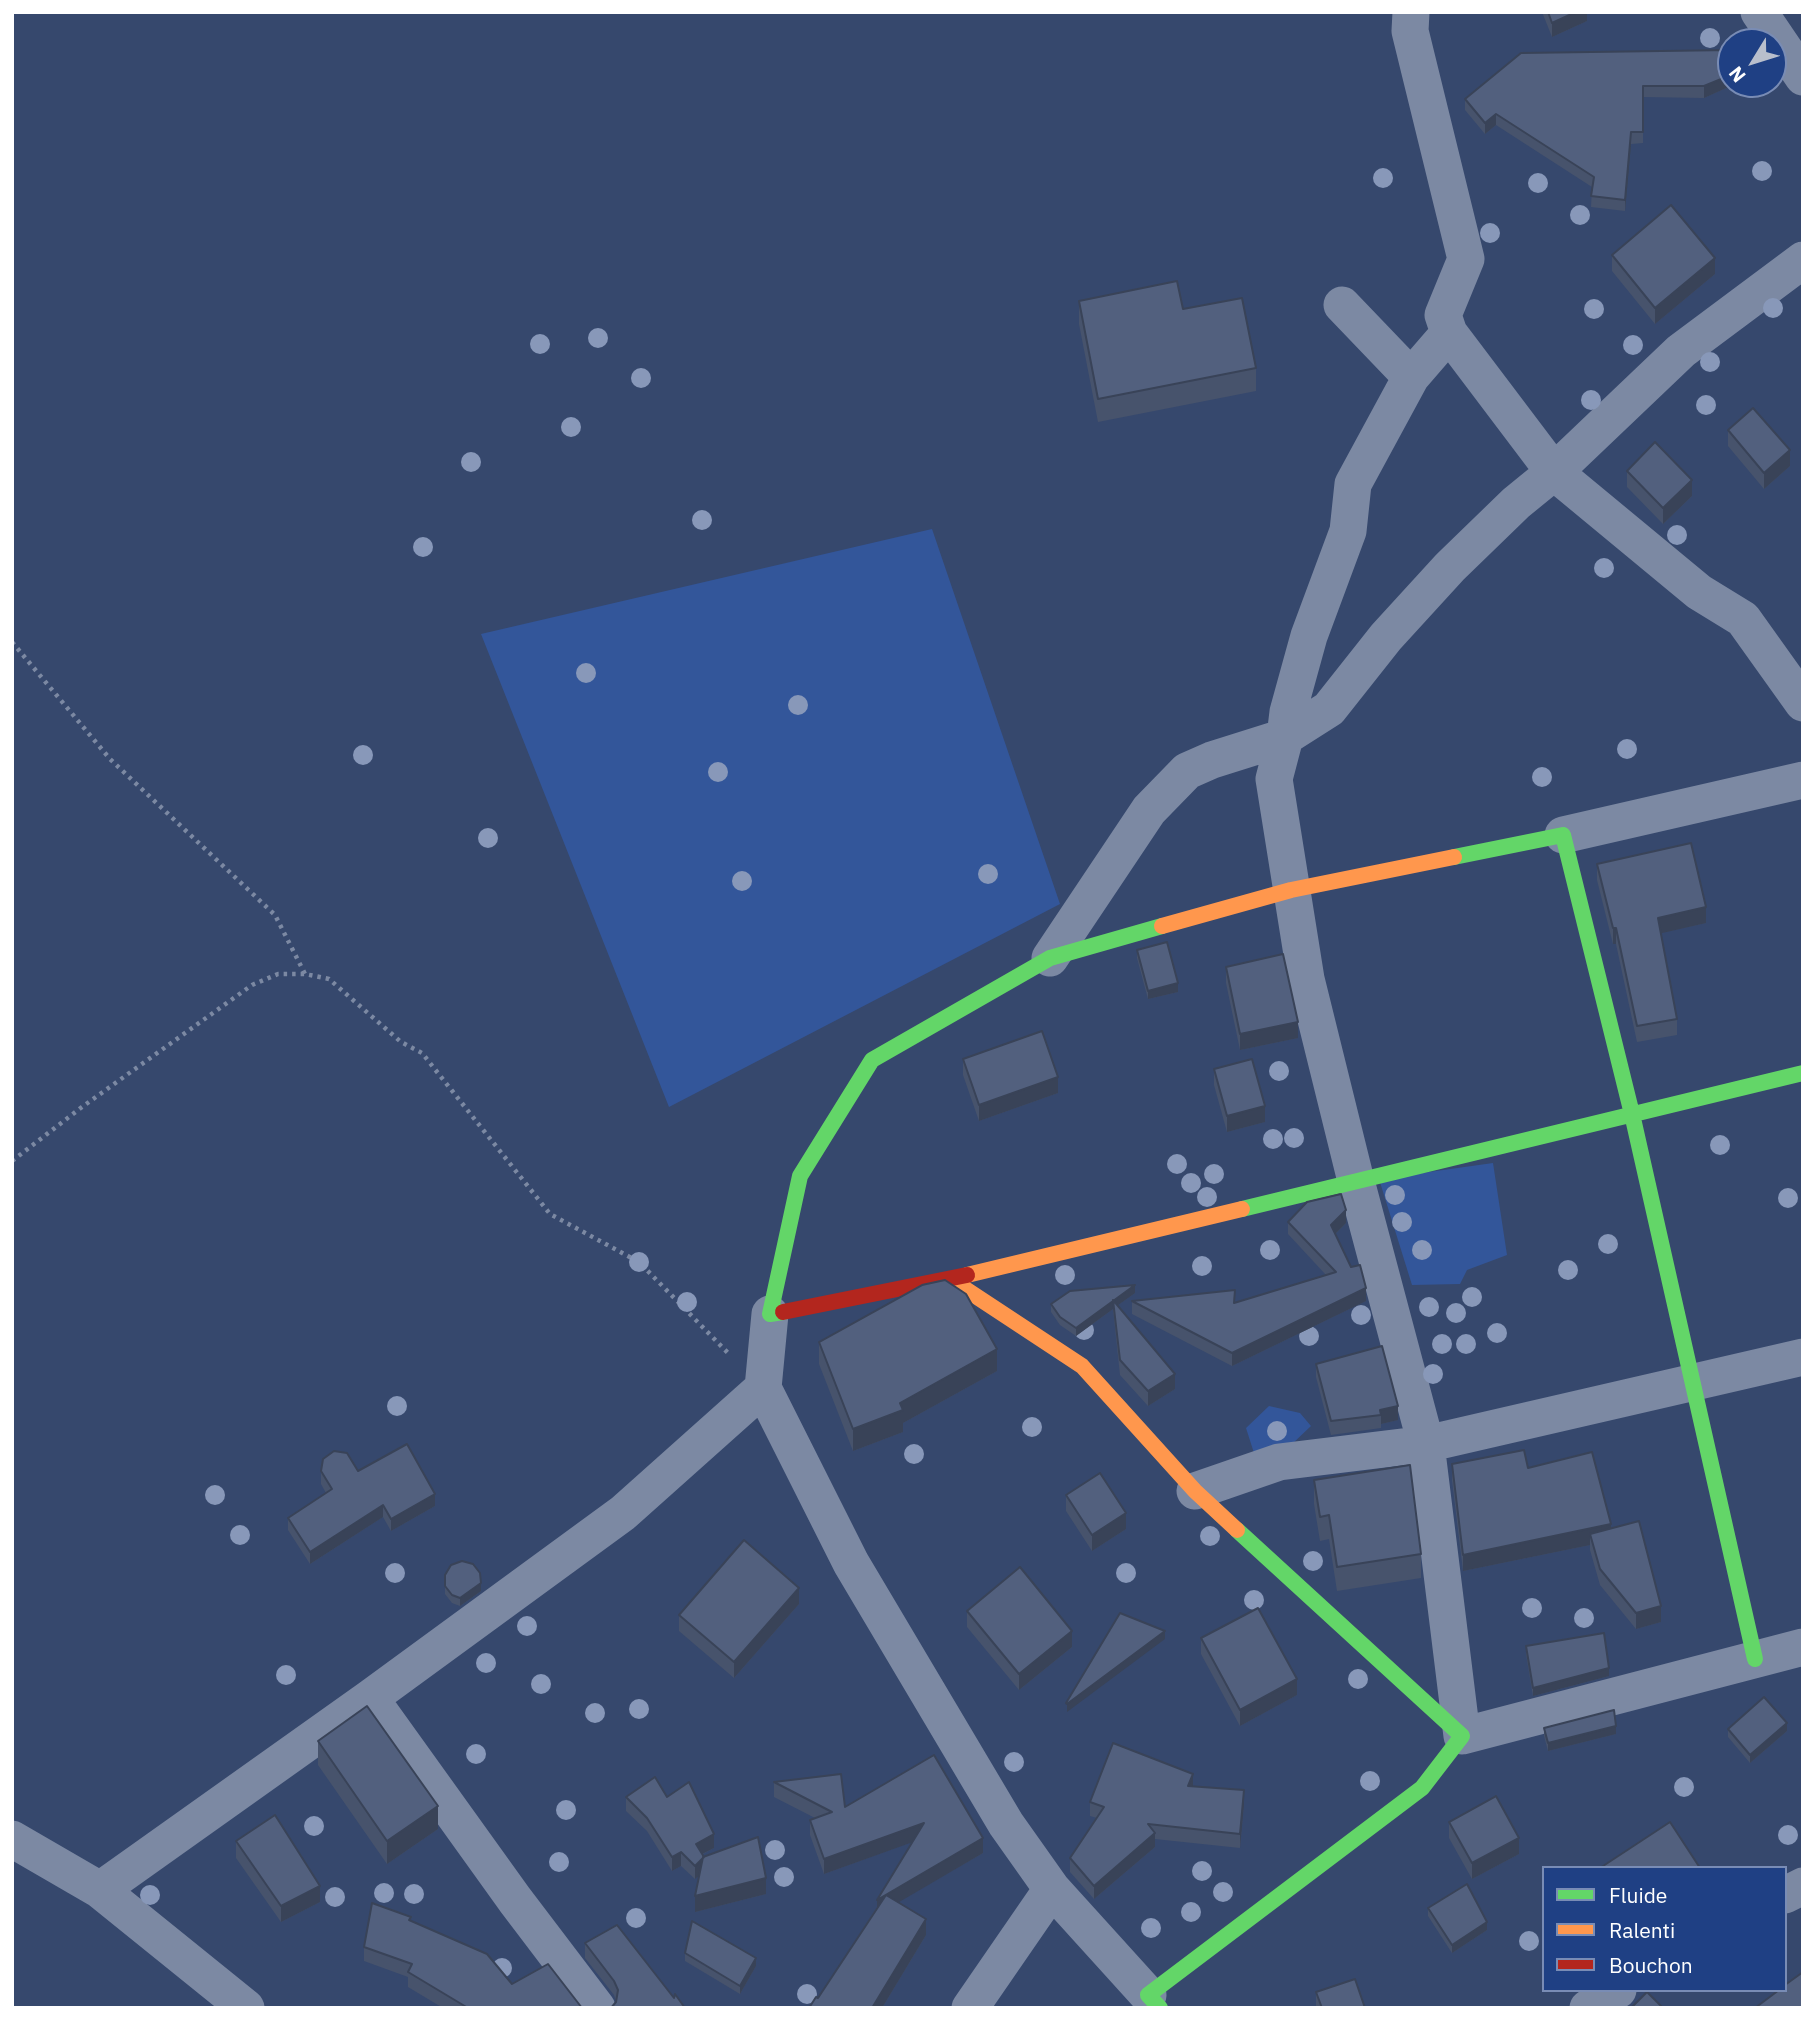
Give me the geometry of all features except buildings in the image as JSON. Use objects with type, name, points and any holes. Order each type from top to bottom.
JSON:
[{"type":"street","points":[[1411,12],[1410,31],[1466,259],[1443,315],[1449,332],[1554,472],[1699,592],[1743,619],[1803,703]]},
{"type":"street","points":[[1759,12],[1803,77]]},
{"type":"street","points":[[1050,958],[1149,810],[1187,771],[1212,760],[1285,737],[1329,709],[1386,637],[1450,567],[1516,503],[1554,472],[1681,351],[1803,260]]},
{"type":"street","points":[[1342,305],[1411,377]]},
{"type":"street","points":[[1449,332],[1411,377],[1353,484],[1348,531],[1309,636],[1288,712],[1285,737],[1274,779],[1306,979],[1426,1444],[1462,1736]]},
{"type":"street","points":[[1803,780],[1563,835],[1291,890],[1050,958],[873,1060],[800,1176],[770,1314],[763,1388],[851,1563],[1006,1824],[1052,1889],[1154,2002],[1422,1788],[1462,1736],[1803,1647]]},
{"type":"street","points":[[1563,835],[1632,1114],[1755,1659]]},
{"type":"street","points":[[770,1314],[950,1279],[1803,1073]]},
{"type":"street","points":[[950,1279],[1082,1366],[1195,1491],[1462,1736]]},
{"type":"street","points":[[1195,1491],[1279,1462],[1426,1444],[1803,1357]]},
{"type":"street","points":[[100,1890],[370,1698],[623,1513],[763,1388]]},
{"type":"street","points":[[370,1698],[515,1900],[597,2008]]},
{"type":"street","points":[[12,1839],[100,1890],[246,2008]]},
{"type":"street","points":[[1787,1894],[1803,1885]]},
{"type":"street","points":[[970,2008],[1052,1889]]},
{"type":"street","points":[[1588,2008],[1615,1992]]},
{"type":"path","points":[[12,642],[110,759],[275,915],[305,974]]},
{"type":"path","points":[[12,1161],[82,1107],[252,985],[278,974],[305,974],[329,979],[401,1042],[422,1053],[550,1214],[639,1262],[763,1388]]},
{"type":"shaded area","points":[[932,529],[1060,904],[669,1107],[481,634]]},
{"type":"shaded area","points":[[1493,1163],[1507,1255],[1467,1270],[1460,1284],[1412,1285],[1379,1179]]},
{"type":"shaded area","points":[[1269,1406],[1300,1413],[1311,1426],[1291,1445],[1254,1453],[1246,1428]]},
{"type":"traffic: fast","points":[[1454,857],[1563,835],[1632,1114],[1755,1659]]},
{"type":"traffic: fast","points":[[783,1312],[770,1314],[800,1176],[872,1060],[1050,958],[1162,926]]},
{"type":"traffic: fast","points":[[1242,1209],[1803,1073]]},
{"type":"traffic: fast","points":[[1160,2008],[1148,1995],[1422,1788],[1462,1736],[1237,1530]]},
{"type":"traffic: slow","points":[[1162,926],[1291,890],[1454,857]]},
{"type":"traffic: slow","points":[[967,1275],[1242,1209]]},
{"type":"traffic: slow","points":[[950,1279],[1082,1366],[1195,1491],[1237,1530]]},
{"type":"traffic: jam","points":[[783,1312],[967,1275]]}]
